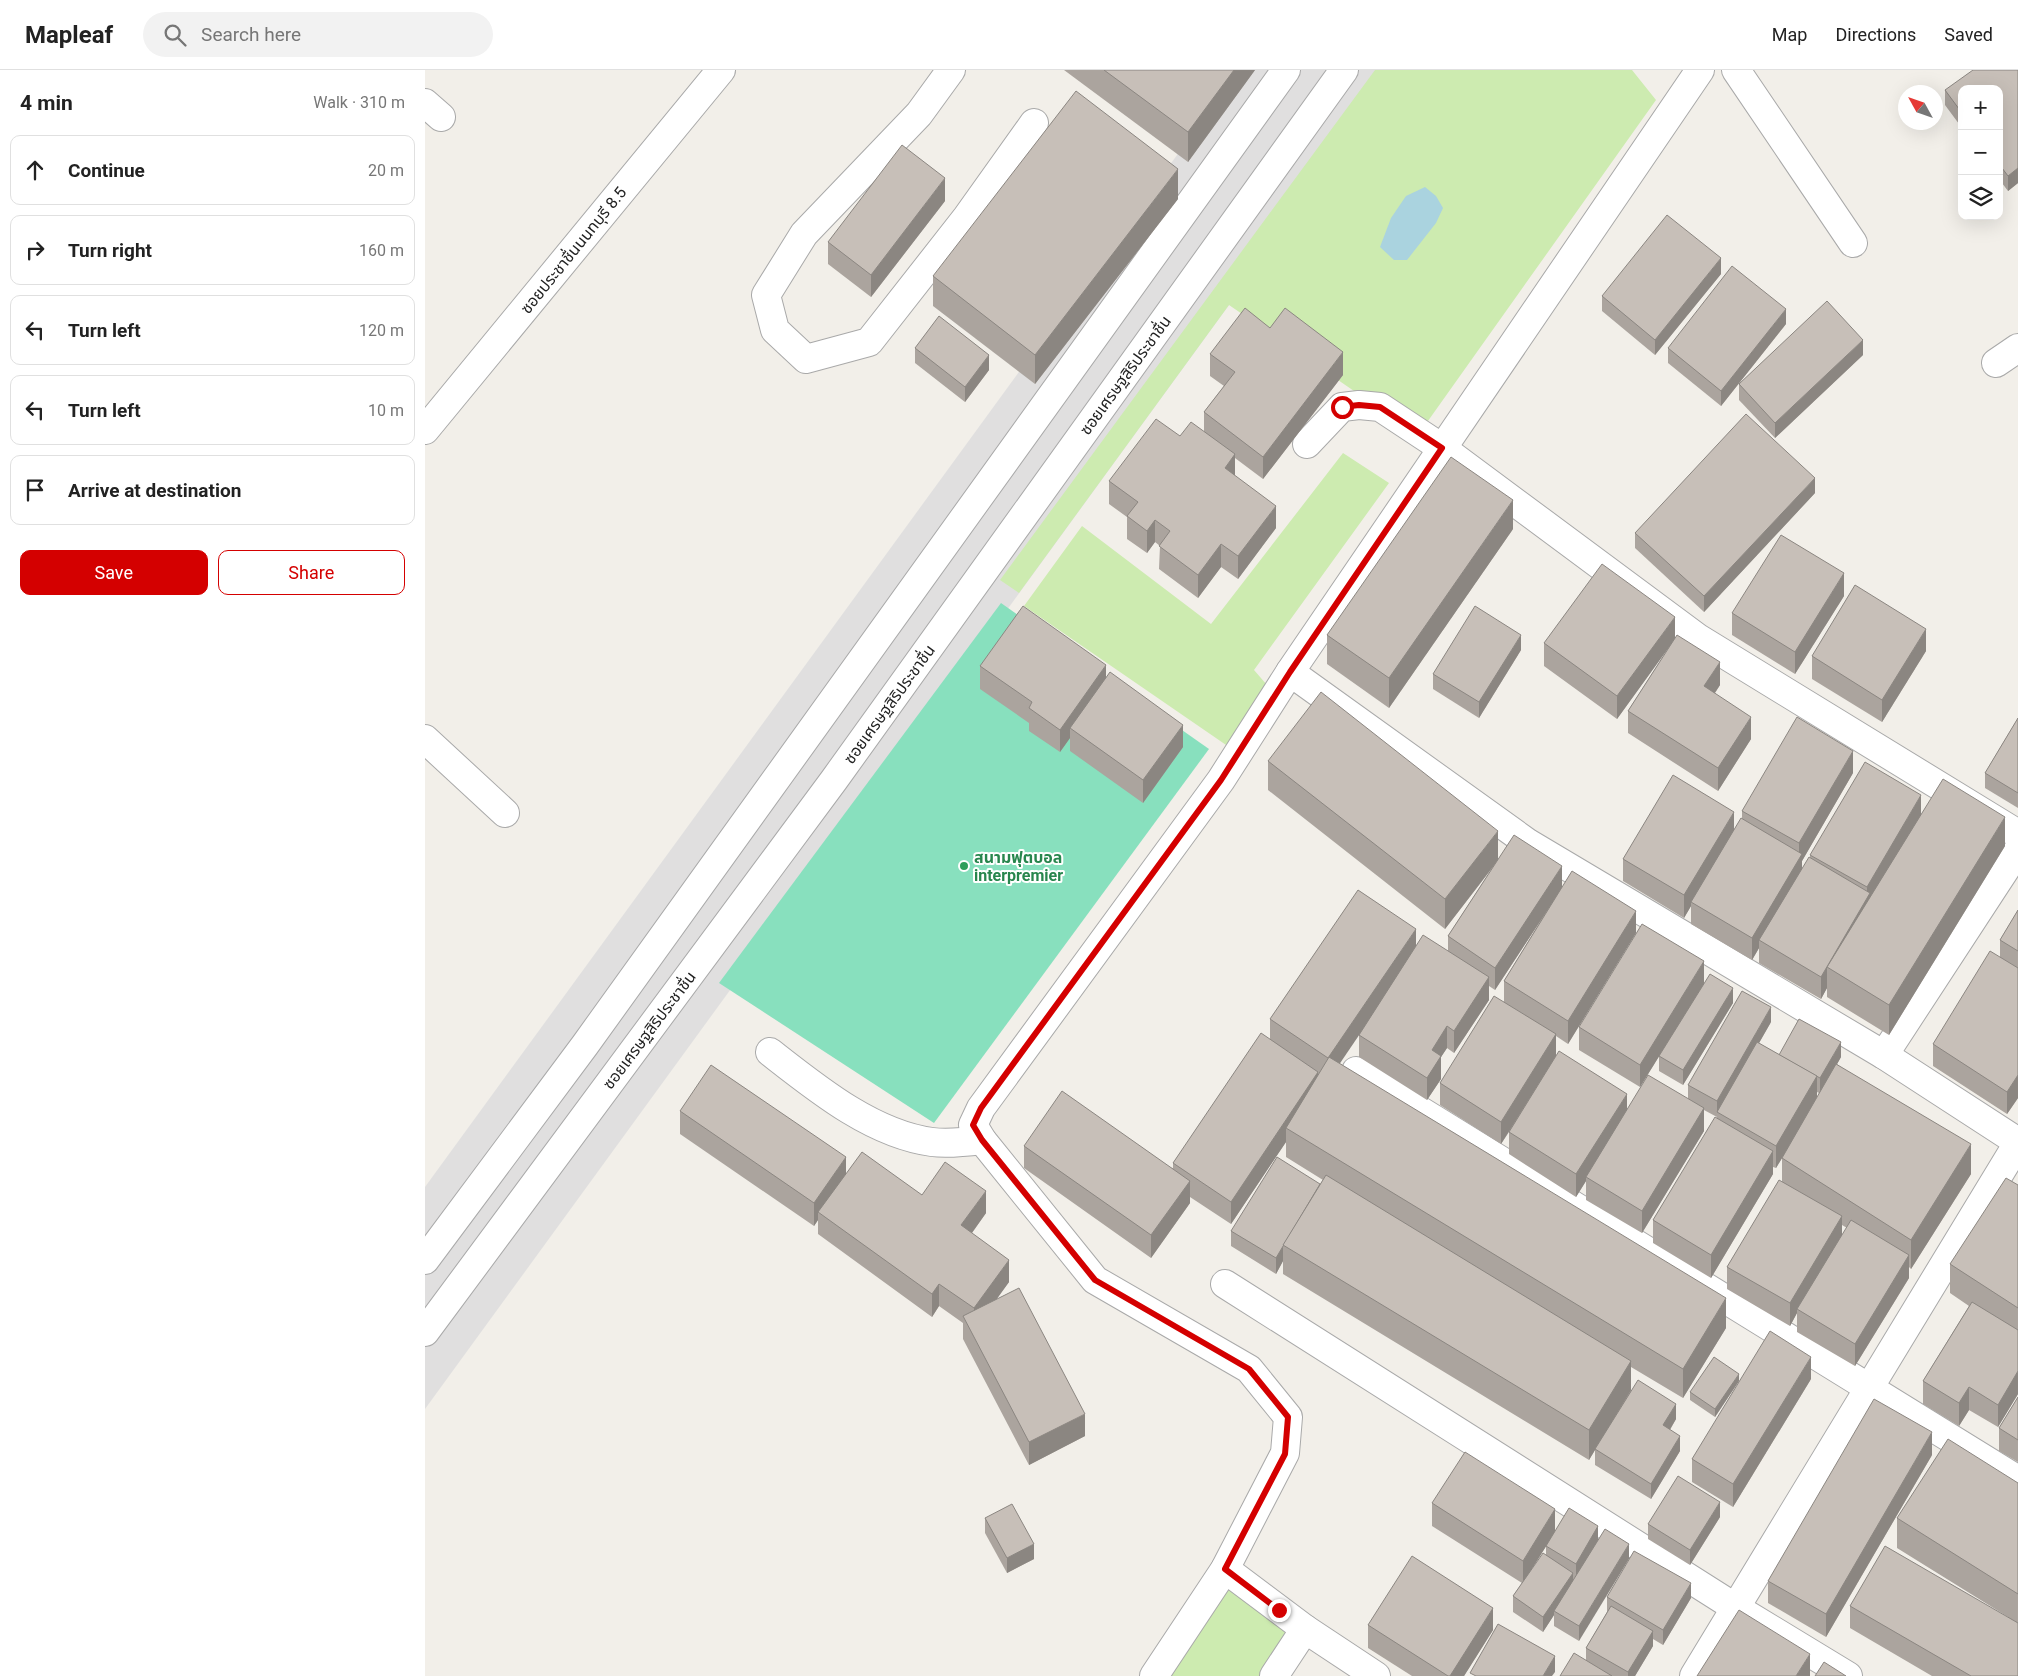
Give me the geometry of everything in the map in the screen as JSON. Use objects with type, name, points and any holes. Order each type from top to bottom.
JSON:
[{"type":"street","name":"ซอยประชาชื่นนนทบุรี 8.5","points":[[425,430],[721,70]]},
{"type":"street","points":[[951,70],[919,114],[804,234],[766,295],[775,330],[807,359],[869,342],[967,216],[1034,123]]},
{"type":"street","points":[[425,1260],[585,1046],[1286,70]]},
{"type":"street","name":"ซอยเศรษฐสิริประชาชื่น","points":[[425,1332],[834,780],[1344,70]]},
{"type":"street","points":[[1154,1676],[1225,1569],[1285,1454],[1288,1417],[1249,1369],[1095,1280],[982,1140],[973,1125],[981,1108],[1221,780],[1290,672],[1700,70]]},
{"type":"street","points":[[1736,70],[1853,243]]},
{"type":"street","points":[[1996,362],[2018,348]]},
{"type":"street","points":[[1307,444],[1342,407],[1359,405],[1380,407],[1442,448],[1698,638],[2018,834]]},
{"type":"street","points":[[1290,672],[1528,843],[1884,1055],[2018,1142],[1694,1676]]},
{"type":"street","points":[[425,739],[505,813]]},
{"type":"street","points":[[1884,1055],[2018,850]]},
{"type":"street","points":[[770,1052],[826,1096],[873,1123],[917,1140],[933,1143],[982,1140]]},
{"type":"street","points":[[1356,1071],[2018,1480]]},
{"type":"street","points":[[1225,1284],[1735,1608],[1848,1676]]},
{"type":"street","points":[[1225,1569],[1305,1629],[1376,1676]]},
{"type":"street","points":[[1273,1676],[1305,1629]]},
{"type":"shaded area","points":[[1239,70],[1394,70],[1229,305],[425,1409],[425,1187]]},
{"type":"green space","points":[[1375,70],[1632,70],[1656,100],[1418,435],[1229,305],[1019,593],[1000,580]]},
{"type":"green space","points":[[1343,453],[1389,483],[1254,670],[1274,693],[1229,747],[1024,606],[1082,526],[1211,624]]},
{"type":"green space","name":"สนามฟุตบอล interpremier","points":[[1001,603],[1209,749],[934,1123],[719,983]]},
{"type":"green space","points":[[1226,1575],[1310,1632],[1281,1676],[1159,1676]]},
{"type":"water","points":[[1425,187],[1436,196],[1443,208],[1436,223],[1407,260],[1394,260],[1380,247],[1391,218],[1406,196]]},
{"type":"building","points":[[1104,70],[1234,70],[1188,132]]},
{"type":"building","points":[[1973,70],[2018,70],[2018,168],[2008,176],[2003,169],[2003,85],[1958,85],[1958,108],[1945,90]]},
{"type":"building","points":[[1076,91],[1178,169],[1035,355],[933,276]]},
{"type":"building","points":[[902,145],[945,178],[871,275],[828,242]]},
{"type":"building","points":[[1667,215],[1721,258],[1655,340],[1602,296]]},
{"type":"building","points":[[1732,266],[1786,309],[1721,391],[1668,348]]},
{"type":"building","points":[[1827,301],[1863,340],[1775,423],[1739,384]]},
{"type":"building","points":[[1245,308],[1270,328],[1285,308],[1343,352],[1263,457],[1204,412],[1235,372],[1210,354]]},
{"type":"building","points":[[939,316],[989,355],[965,387],[915,348]]},
{"type":"building","points":[[1746,414],[1815,478],[1704,596],[1635,533]]},
{"type":"building","points":[[1156,419],[1180,436],[1191,422],[1235,454],[1225,468],[1276,506],[1238,556],[1221,544],[1198,575],[1159,546],[1170,531],[1155,520],[1147,531],[1127,516],[1138,502],[1109,481]]},
{"type":"building","points":[[1451,457],[1513,500],[1389,678],[1327,635]]},
{"type":"building","points":[[1781,535],[1844,573],[1795,652],[1732,613]]},
{"type":"building","points":[[1602,564],[1675,617],[1617,696],[1544,643]]},
{"type":"building","points":[[1855,585],[1926,629],[1882,700],[1812,656]]},
{"type":"building","points":[[1023,606],[1106,665],[1060,730],[1029,708],[1032,702],[980,666]]},
{"type":"building","points":[[1475,606],[1521,635],[1479,702],[1433,674]]},
{"type":"building","points":[[1677,635],[1720,662],[1704,686],[1751,717],[1718,768],[1628,711]]},
{"type":"building","points":[[1110,672],[1183,725],[1143,780],[1070,728]]},
{"type":"building","points":[[1321,692],[1498,831],[1445,899],[1268,761]]},
{"type":"building","points":[[1797,717],[1853,751],[1799,843],[1742,811]]},
{"type":"building","points":[[2018,718],[2018,793],[1985,773]]},
{"type":"building","points":[[1865,762],[1921,795],[1867,887],[1810,855]]},
{"type":"building","points":[[1673,775],[1734,812],[1684,895],[1623,859]]},
{"type":"building","points":[[1943,779],[2005,817],[1889,1005],[1827,967]]},
{"type":"building","points":[[1741,818],[1802,854],[1752,938],[1691,902]]},
{"type":"building","points":[[1514,835],[1562,866],[1495,968],[1448,936]]},
{"type":"building","points":[[1809,857],[1870,893],[1821,977],[1759,940]]},
{"type":"building","points":[[1572,871],[1636,911],[1568,1021],[1504,981]]},
{"type":"building","points":[[1358,890],[1416,929],[1328,1058],[1270,1019]]},
{"type":"building","points":[[2018,910],[2018,951],[2000,940]]},
{"type":"building","points":[[1642,924],[1704,961],[1640,1065],[1579,1027]]},
{"type":"building","points":[[1423,935],[1489,977],[1454,1031],[1447,1026],[1432,1050],[1441,1056],[1427,1078],[1359,1035]]},
{"type":"building","points":[[1990,951],[2018,968],[2018,1075],[2007,1092],[1933,1044]]},
{"type":"building","points":[[1710,974],[1733,988],[1683,1070],[1659,1056]]},
{"type":"building","points":[[1742,991],[1771,1007],[1717,1101],[1688,1085]]},
{"type":"building","points":[[1494,996],[1556,1034],[1501,1122],[1440,1083]]},
{"type":"building","points":[[1799,1019],[1841,1042],[1820,1078],[1779,1055]]},
{"type":"building","points":[[1261,1033],[1318,1072],[1231,1202],[1173,1163]]},
{"type":"building","points":[[1757,1042],[1817,1076],[1776,1146],[1717,1112]]},
{"type":"building","points":[[1559,1051],[1627,1094],[1576,1174],[1509,1132]]},
{"type":"building","points":[[1329,1057],[1726,1298],[1683,1369],[1286,1128]]},
{"type":"building","points":[[1836,1064],[1971,1144],[1911,1240],[1782,1158]]},
{"type":"building","points":[[711,1065],[846,1157],[814,1203],[680,1111]]},
{"type":"building","points":[[1648,1075],[1704,1108],[1642,1211],[1586,1177]]},
{"type":"building","points":[[1062,1091],[1190,1181],[1151,1235],[1024,1146]]},
{"type":"building","points":[[1715,1117],[1773,1151],[1711,1255],[1653,1220]]},
{"type":"building","points":[[862,1152],[922,1195],[945,1162],[986,1191],[961,1225],[1009,1260],[974,1308],[939,1284],[932,1294],[818,1212]]},
{"type":"building","points":[[1277,1157],[1320,1184],[1276,1258],[1231,1231]]},
{"type":"building","points":[[1326,1175],[1631,1361],[1589,1430],[1283,1245]]},
{"type":"building","points":[[2006,1178],[2018,1185],[2018,1308],[1950,1264]]},
{"type":"building","points":[[1779,1180],[1842,1216],[1790,1303],[1727,1267]]},
{"type":"building","points":[[1851,1220],[1909,1255],[1855,1344],[1797,1309]]},
{"type":"building","points":[[1019,1288],[1085,1414],[1029,1442],[963,1316]]},
{"type":"building","points":[[1972,1302],[2018,1330],[2018,1371],[1998,1405],[1969,1387],[1959,1403],[1923,1381]]},
{"type":"building","points":[[1770,1331],[1811,1357],[1733,1484],[1692,1459]]},
{"type":"building","points":[[1714,1357],[1739,1374],[1715,1409],[1690,1392]]},
{"type":"building","points":[[1638,1380],[1676,1404],[1663,1425],[1680,1436],[1651,1484],[1595,1449]]},
{"type":"building","points":[[2018,1397],[2018,1440],[1999,1428]]},
{"type":"building","points":[[1874,1399],[1932,1432],[1826,1614],[1768,1581]]},
{"type":"building","points":[[1948,1439],[2018,1483],[2018,1594],[1897,1518]]},
{"type":"building","points":[[1465,1452],[1555,1509],[1523,1561],[1432,1503]]},
{"type":"building","points":[[1678,1476],[1720,1502],[1690,1550],[1648,1524]]},
{"type":"building","points":[[1012,1504],[1034,1544],[1007,1558],[985,1518]]},
{"type":"building","points":[[1569,1508],[1598,1526],[1576,1564],[1546,1546]]},
{"type":"building","points":[[1605,1529],[1629,1544],[1579,1626],[1554,1611]]},
{"type":"building","points":[[1885,1546],[2018,1623],[2018,1676],[1971,1676],[1850,1606]]},
{"type":"building","points":[[1634,1551],[1691,1583],[1663,1630],[1607,1597]]},
{"type":"building","points":[[1543,1553],[1573,1573],[1543,1617],[1513,1596]]},
{"type":"building","points":[[1412,1556],[1493,1608],[1450,1676],[1368,1625]]},
{"type":"building","points":[[1611,1606],[1653,1631],[1628,1672],[1586,1648]]},
{"type":"building","points":[[1739,1610],[1810,1654],[1796,1676],[1697,1676]]},
{"type":"building","points":[[1498,1624],[1555,1656],[1543,1676],[1476,1676],[1470,1673]]},
{"type":"building","points":[[1574,1653],[1612,1676],[1560,1676]]},
{"type":"building","points":[[1824,1662],[1846,1676],[1815,1676]]},
{"type":"place","name":"สนามฟุตบอล interpremier","points":[[964,866]]},
{"type":"route","points":[[1279,1610],[1225,1569],[1285,1454],[1288,1417],[1249,1369],[1095,1280],[982,1140],[973,1125],[981,1108],[1221,780],[1290,672],[1442,448],[1380,407],[1359,405],[1342,407]]}]
